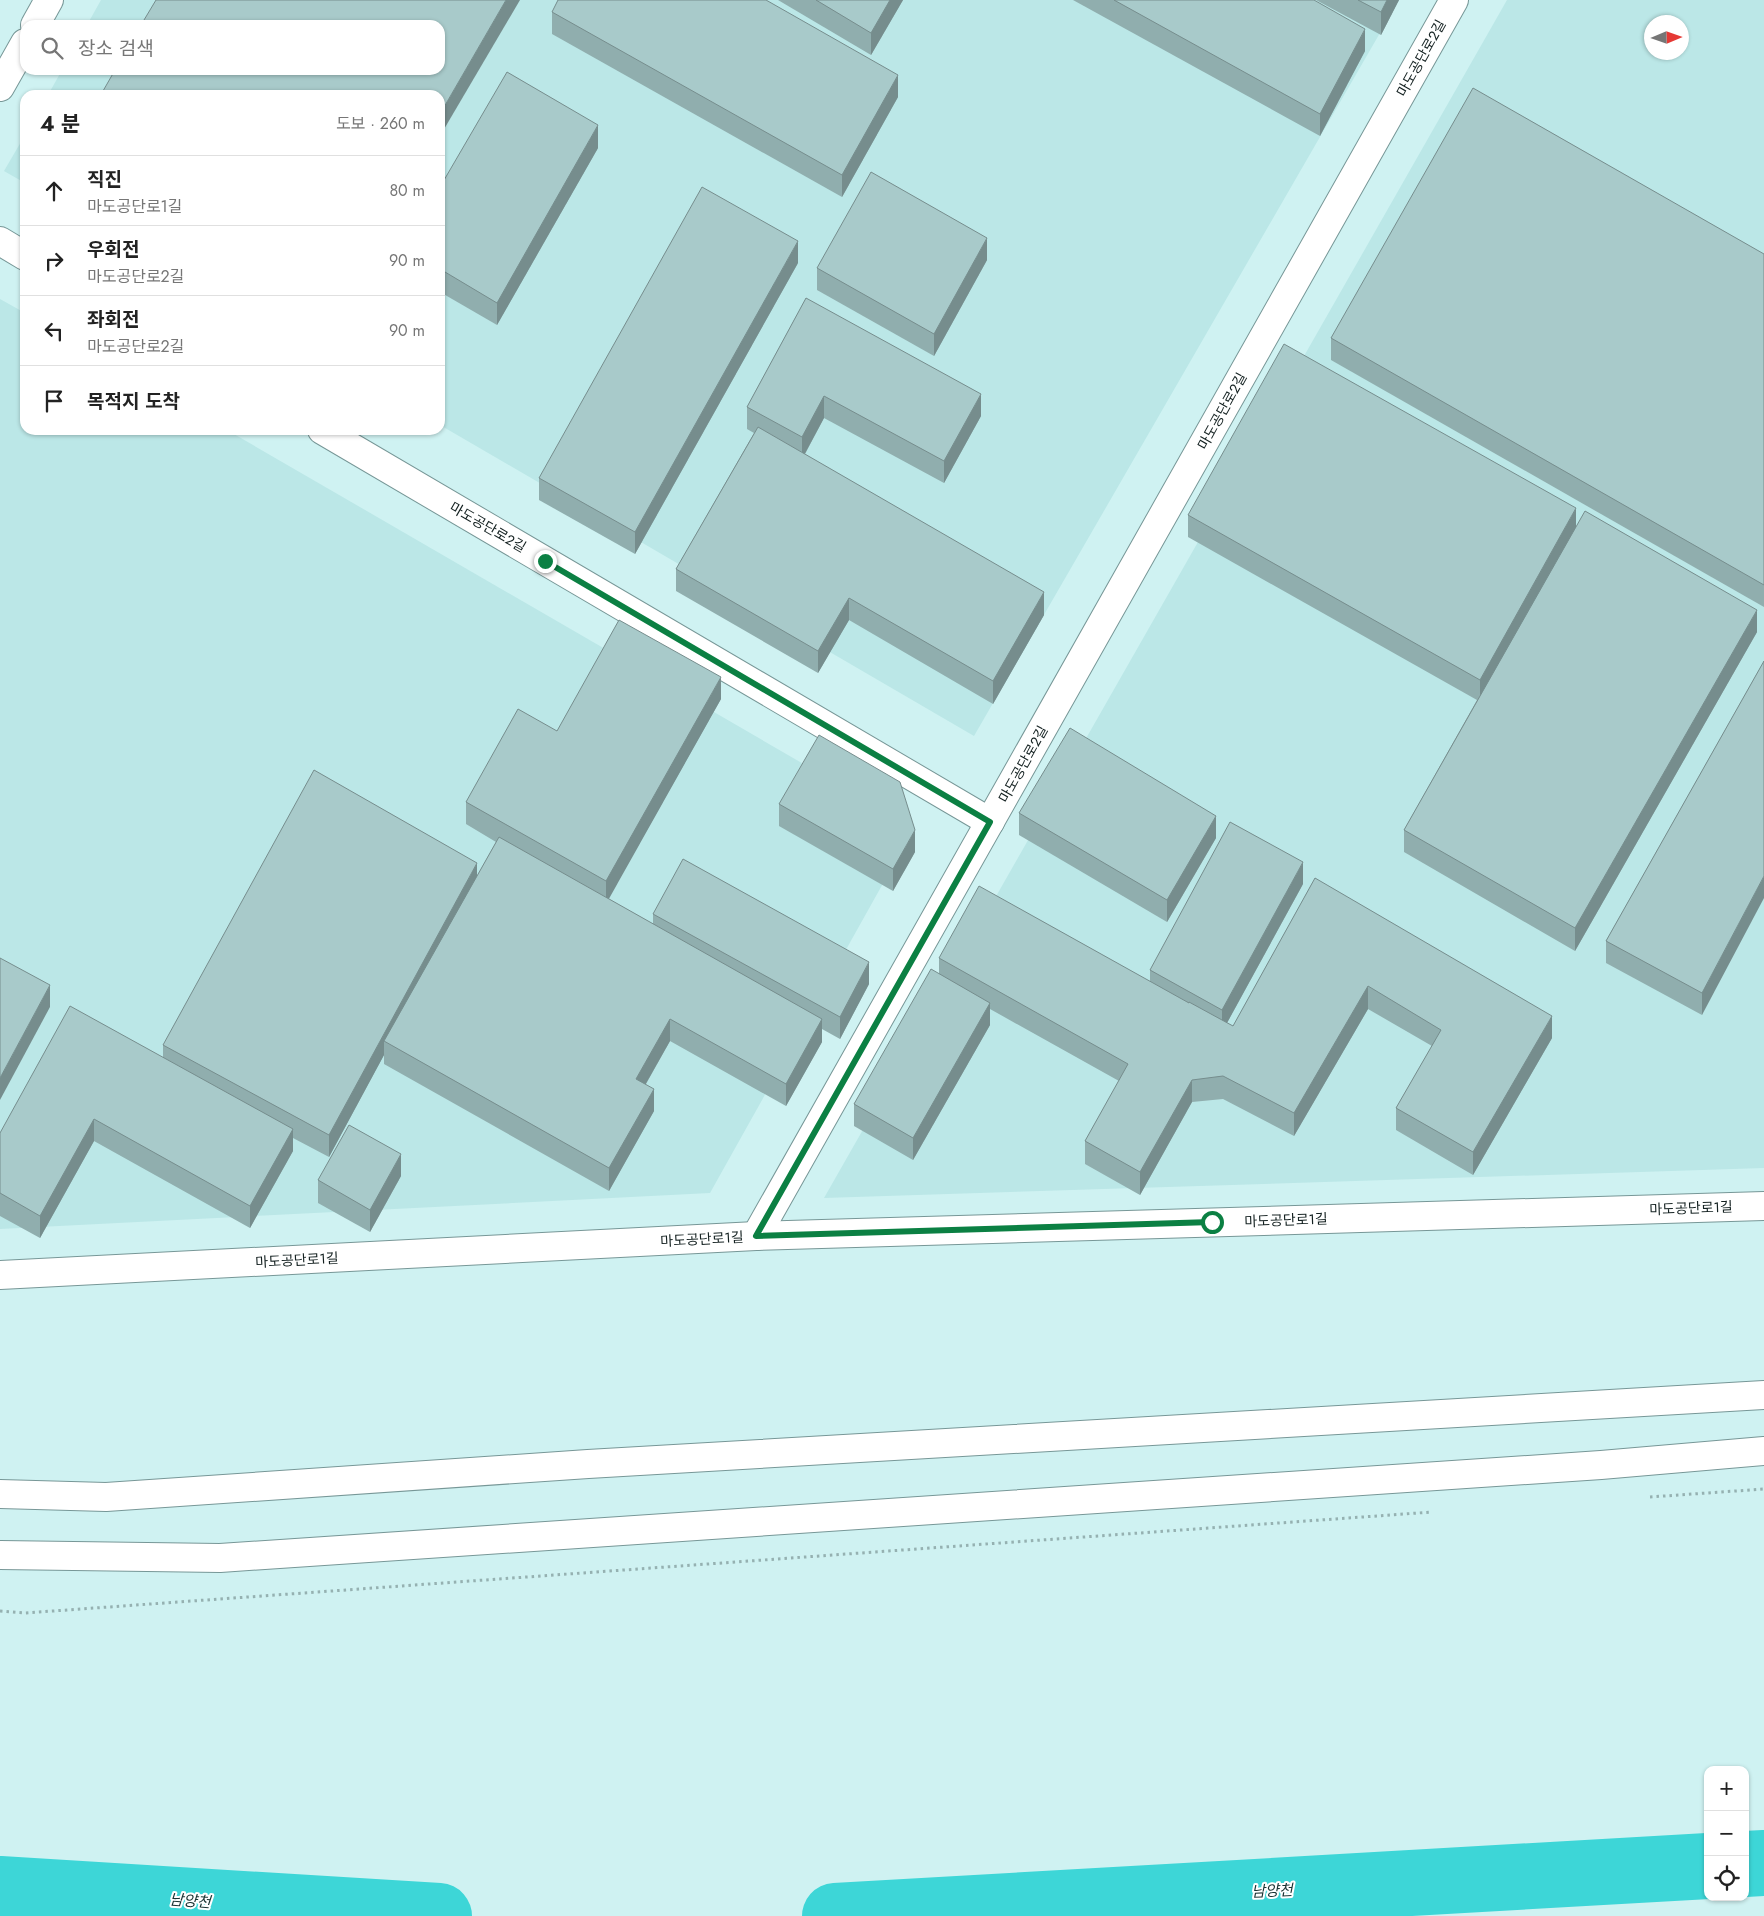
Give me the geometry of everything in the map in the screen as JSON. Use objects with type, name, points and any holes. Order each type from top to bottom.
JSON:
[{"type":"street","points":[[38,20],[49,0]]},
{"type":"street","name":"마도공단로2길","points":[[756,1236],[1454,0]]},
{"type":"street","points":[[0,87],[20,52]]},
{"type":"street","points":[[0,241],[20,253]]},
{"type":"street","name":"마도공단로2길","points":[[331,435],[990,822]]},
{"type":"street","name":"마도공단로1길","points":[[0,1276],[756,1236],[1764,1206]]},
{"type":"street","points":[[0,1494],[106,1497],[618,1462],[1764,1394]]},
{"type":"street","points":[[0,1556],[220,1558],[1591,1466],[1764,1451]]},
{"type":"path","points":[[1645,1497],[1764,1489]]},
{"type":"path","points":[[0,1611],[24,1613],[1436,1512]]},
{"type":"shaded area","points":[[101,0],[1399,0],[974,736],[445,428],[445,90],[51,90],[59,75],[445,75],[445,20],[90,20]]},
{"type":"shaded area","points":[[1507,0],[1764,0],[1764,1168],[824,1198]]},
{"type":"shaded area","points":[[20,144],[20,180],[4,171]]},
{"type":"shaded area","points":[[0,299],[20,310],[20,435],[236,435],[914,828],[710,1193],[0,1229]]},
{"type":"building","points":[[156,0],[506,0],[445,105],[445,90],[104,90],[112,75],[445,75],[445,20],[144,20]]},
{"type":"building","points":[[558,0],[766,0],[898,75],[842,175],[552,12]]},
{"type":"building","points":[[816,0],[890,0],[871,33]]},
{"type":"building","points":[[1114,0],[1314,0],[1365,29],[1320,114]]},
{"type":"building","points":[[1358,0],[1387,0],[1381,12]]},
{"type":"building","points":[[507,72],[598,125],[497,303],[445,272],[445,178]]},
{"type":"building","points":[[1473,88],[1764,254],[1764,585],[1331,338]]},
{"type":"building","points":[[871,172],[987,238],[934,334],[817,268]]},
{"type":"building","points":[[702,187],[798,241],[635,532],[539,478]]},
{"type":"building","points":[[806,298],[981,394],[944,461],[824,396],[802,437],[747,407]]},
{"type":"building","points":[[1284,344],[1576,508],[1480,680],[1188,515]]},
{"type":"building","points":[[758,427],[1044,592],[993,681],[849,598],[818,651],[676,569]]},
{"type":"building","points":[[1585,511],[1757,610],[1575,928],[1404,830]]},
{"type":"building","points":[[619,620],[721,677],[606,881],[466,802],[518,709],[557,731]]},
{"type":"building","points":[[1764,661],[1764,876],[1702,993],[1606,941]]},
{"type":"building","points":[[1070,728],[1216,816],[1167,900],[1019,813]]},
{"type":"building","points":[[819,735],[900,782],[915,830],[893,869],[779,804]]},
{"type":"building","points":[[314,770],[477,863],[329,1135],[163,1045]]},
{"type":"building","points":[[1230,822],[1303,862],[1222,1010],[1150,970]]},
{"type":"building","points":[[499,837],[822,1019],[786,1084],[670,1019],[636,1079],[654,1089],[609,1168],[384,1041]]},
{"type":"building","points":[[683,859],[869,962],[840,1017],[653,914]]},
{"type":"building","points":[[1315,878],[1552,1016],[1473,1152],[1396,1108],[1441,1030],[1368,986],[1294,1113],[1223,1076],[1192,1080],[1140,1172],[1085,1141],[1128,1064],[939,958],[979,886],[1233,1026]]},
{"type":"building","points":[[0,958],[50,985],[0,1078]]},
{"type":"building","points":[[931,969],[990,1003],[913,1138],[854,1104]]},
{"type":"building","points":[[70,1006],[293,1129],[250,1206],[94,1119],[40,1216],[0,1193],[0,1133]]},
{"type":"building","points":[[349,1125],[401,1154],[370,1210],[318,1180]]},
{"type":"waterway","name":"남양천","points":[[1749,1864],[1764,1863]]},
{"type":"waterway","name":"남양천","points":[[835,1916],[1704,1866]]},
{"type":"waterway","name":"남양천","points":[[0,1889],[439,1916]]},
{"type":"route","points":[[545,561],[990,822],[756,1236],[1212,1222]]}]
